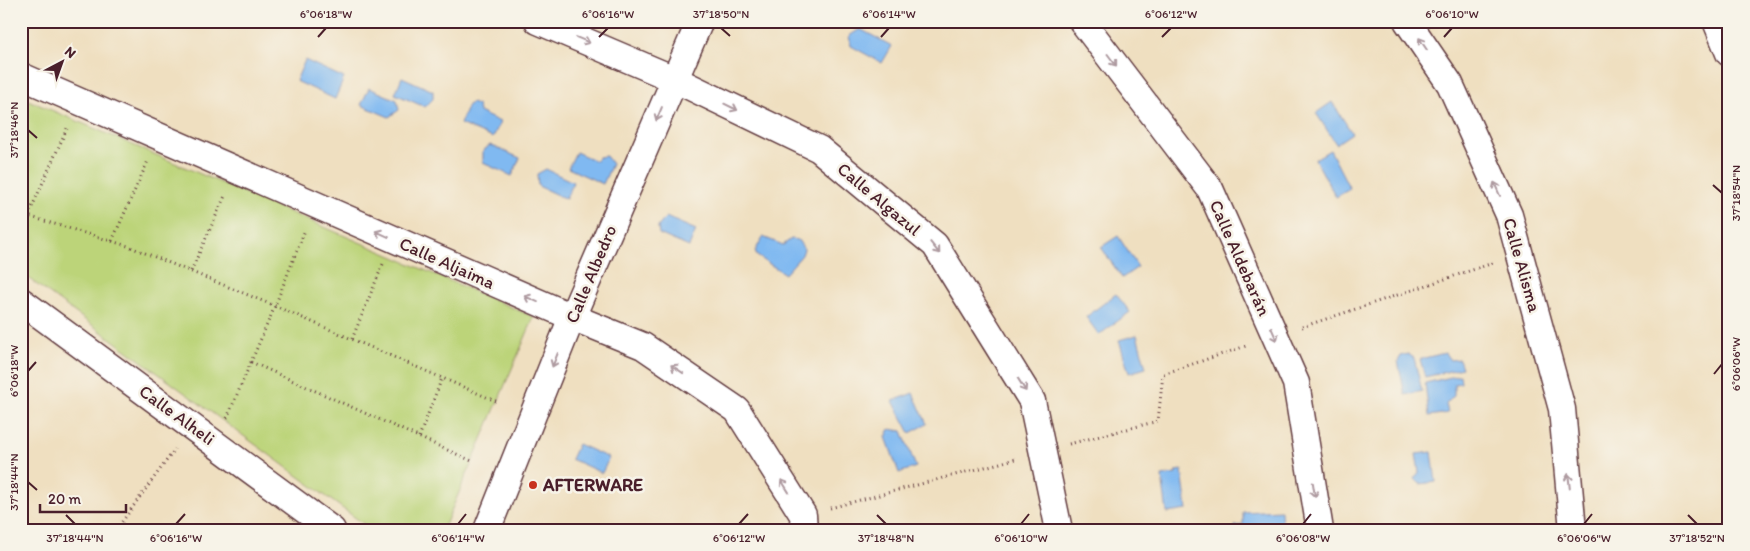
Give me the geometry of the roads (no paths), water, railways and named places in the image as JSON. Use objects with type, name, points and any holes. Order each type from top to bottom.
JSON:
[{"type":"street","name":"Calle Algazul","points":[[538,21],[674,79],[819,149],[935,245],[1032,401],[1059,530]]},
{"type":"street","name":"Calle Albedro","points":[[486,530],[572,318],[700,21]]},
{"type":"street","name":"Calle Aldebarán","points":[[1082,21],[1210,189],[1296,383],[1320,530]]},
{"type":"street","name":"Calle Alisma","points":[[1408,21],[1450,84],[1509,215],[1562,409],[1574,530]]},
{"type":"street","points":[[1716,21],[1729,53]]},
{"type":"street","name":"Calle Aljaima","points":[[21,76],[572,318],[643,346],[737,410],[803,522]]},
{"type":"street","name":"Calle Alheli","points":[[21,301],[332,530]]},
{"type":"water","points":[[860,29],[892,46],[882,63],[851,46],[849,36]]},
{"type":"water","points":[[305,60],[344,78],[335,99],[296,81]]},
{"type":"water","points":[[402,77],[433,91],[433,99],[425,107],[395,94]]},
{"type":"water","points":[[369,88],[397,100],[399,110],[389,117],[361,105]]},
{"type":"water","points":[[1332,102],[1352,133],[1336,144],[1316,113]]},
{"type":"water","points":[[472,103],[478,106],[479,112],[500,122],[493,138],[460,124],[468,105]]},
{"type":"water","points":[[490,145],[520,158],[512,176],[483,163],[483,151]]},
{"type":"water","points":[[1330,150],[1350,189],[1336,197],[1315,159]]},
{"type":"water","points":[[576,152],[596,161],[599,157],[606,156],[612,164],[603,184],[568,168]]},
{"type":"water","points":[[546,169],[573,182],[566,199],[538,186],[537,174]]},
{"type":"water","points":[[666,217],[696,230],[689,247],[659,234],[658,227]]},
{"type":"water","points":[[1118,236],[1138,267],[1122,278],[1101,247]]},
{"type":"water","points":[[763,237],[783,245],[791,239],[798,240],[804,249],[802,255],[785,274],[757,256],[755,251]]},
{"type":"water","points":[[1116,294],[1130,312],[1099,335],[1086,317]]},
{"type":"water","points":[[1137,335],[1146,368],[1129,373],[1119,340]]},
{"type":"water","points":[[1445,353],[1450,360],[1459,359],[1462,368],[1425,377],[1420,359]]},
{"type":"water","points":[[1408,354],[1414,358],[1422,391],[1405,395],[1398,361],[1401,356]]},
{"type":"water","points":[[1460,375],[1461,383],[1454,384],[1454,396],[1446,404],[1448,413],[1429,416],[1425,383]]},
{"type":"water","points":[[913,393],[927,424],[910,433],[893,401]]},
{"type":"water","points":[[890,429],[902,431],[916,467],[899,473],[886,437]]},
{"type":"water","points":[[578,444],[609,458],[602,473],[571,459]]},
{"type":"water","points":[[1432,452],[1436,482],[1420,484],[1415,479],[1419,472],[1416,454]]},
{"type":"water","points":[[1182,470],[1187,510],[1167,513],[1162,476],[1176,474],[1176,471]]},
{"type":"water","points":[[1281,510],[1282,530],[1235,530],[1235,526],[1243,525],[1243,512]]},
{"type":"place","name":"AFTERWARE","points":[[533,485]]}]
